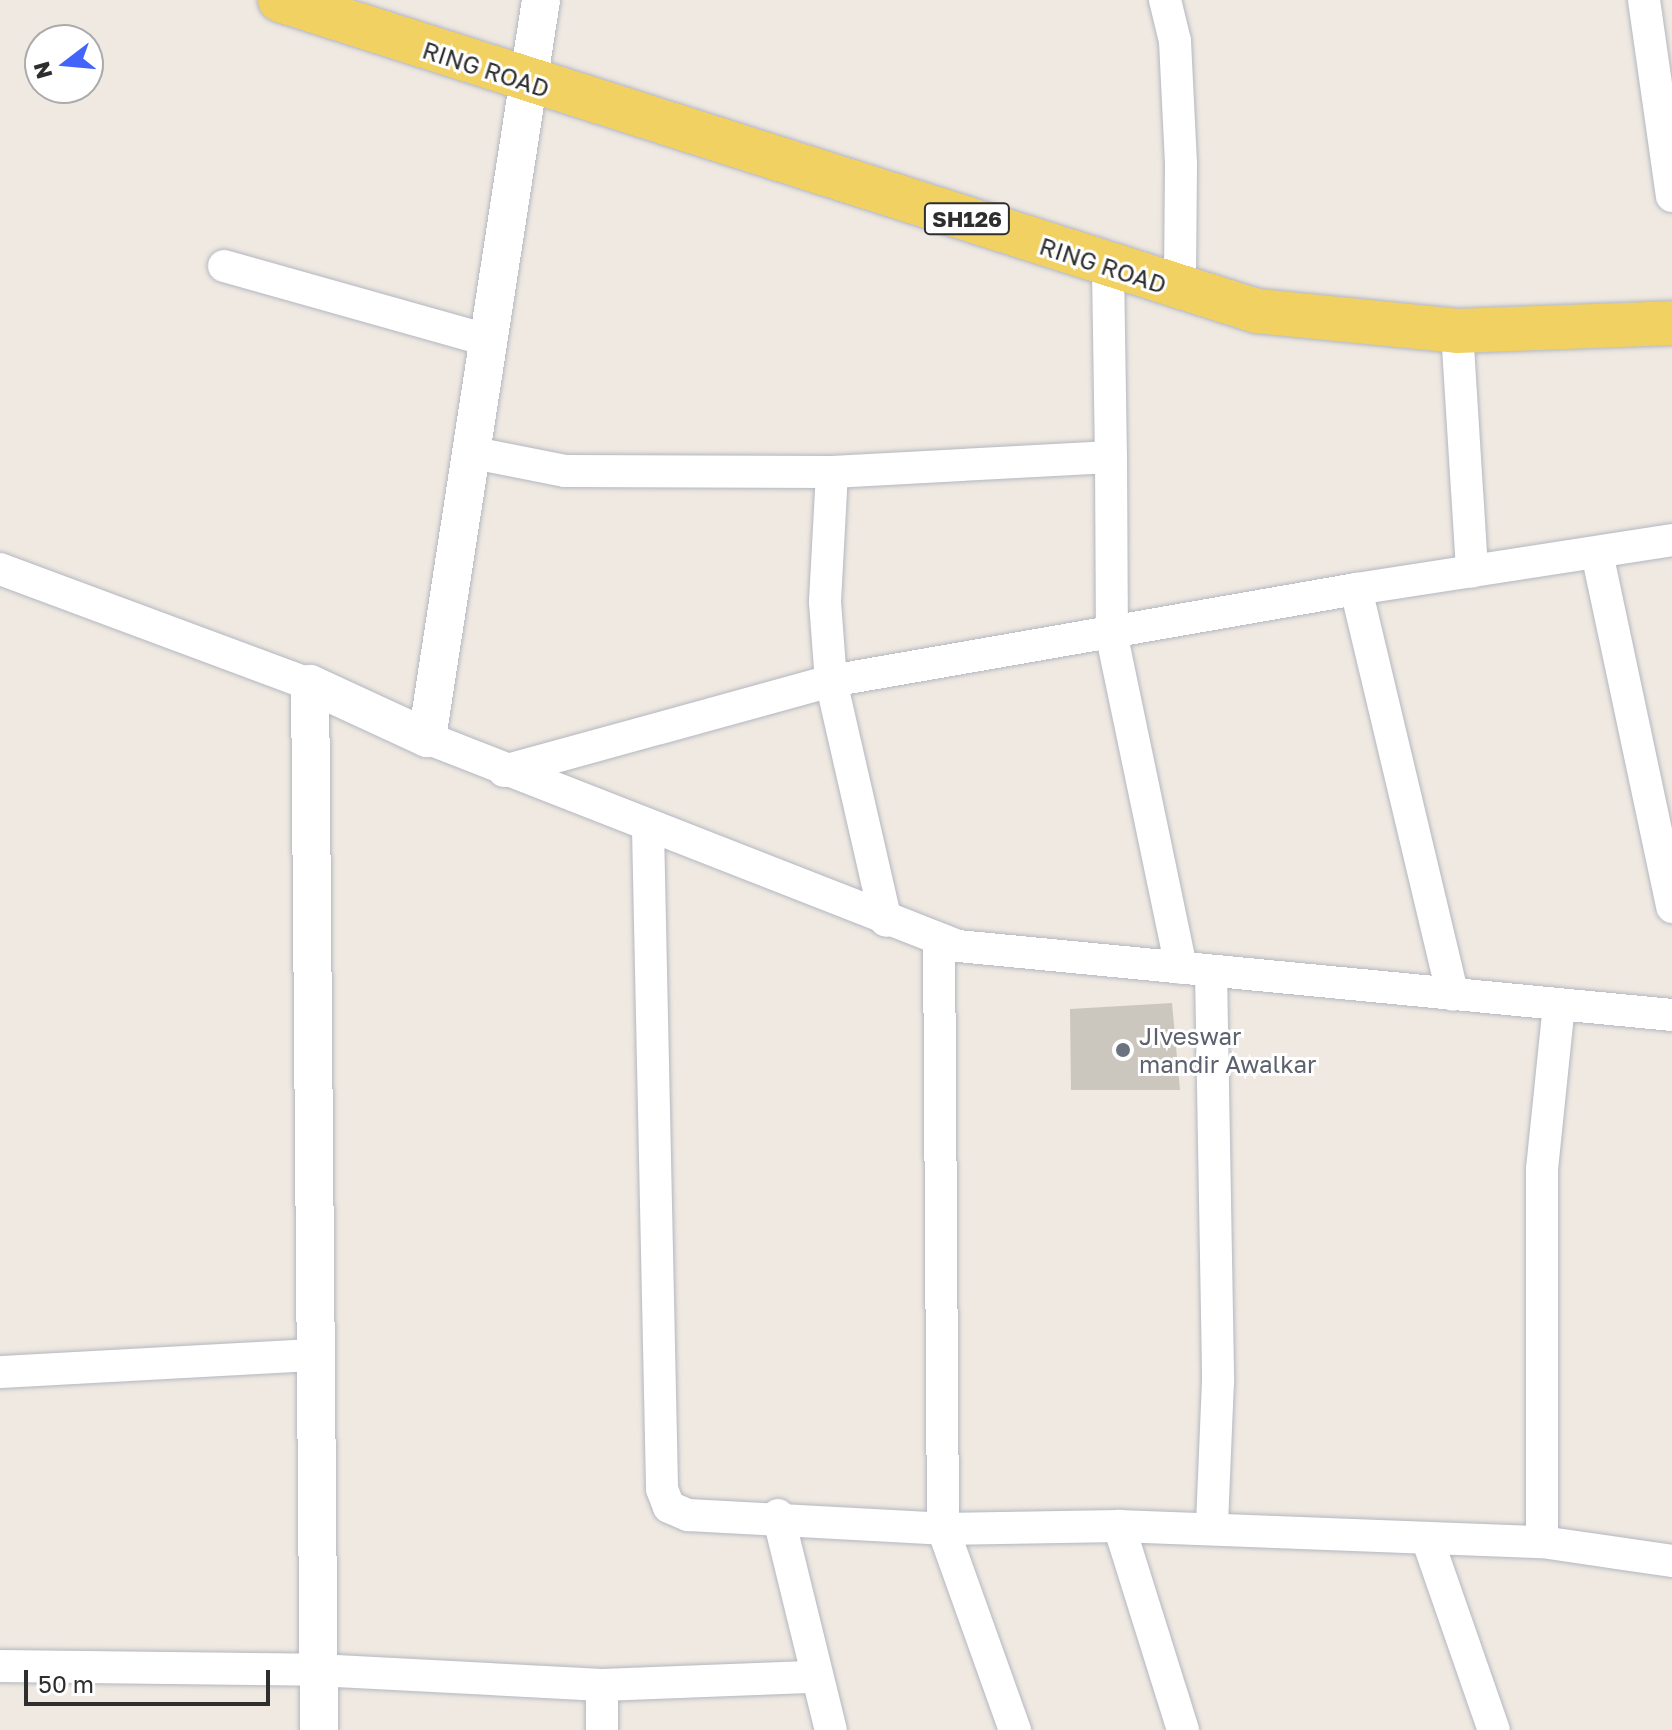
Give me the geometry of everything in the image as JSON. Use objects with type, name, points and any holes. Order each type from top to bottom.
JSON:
[{"type":"main road","name":"RING ROAD","points":[[280,0],[532,86],[819,166],[1108,269],[1330,324],[1457,331],[1672,323]]},
{"type":"street","points":[[427,738],[532,86],[541,0]]},
{"type":"street","points":[[1165,0],[1179,118],[1180,289]]},
{"type":"street","points":[[1644,0],[1672,196]]},
{"type":"street","points":[[224,266],[491,341]]},
{"type":"street","points":[[1108,269],[1112,637],[1196,969],[1218,1366],[1212,1526]]},
{"type":"street","points":[[1457,331],[1472,572]]},
{"type":"street","points":[[474,453],[565,471],[832,472],[1111,457]]},
{"type":"street","points":[[832,472],[825,602],[831,681],[886,921]]},
{"type":"street","points":[[504,771],[831,681],[985,651],[1112,637],[1356,589],[1672,540]]},
{"type":"street","points":[[1597,553],[1672,907]]},
{"type":"street","points":[[0,569],[310,684],[504,771],[939,939],[1196,969],[1672,1015]]},
{"type":"street","points":[[1356,589],[1453,995]]},
{"type":"street","points":[[310,684],[319,1730]]},
{"type":"street","points":[[648,829],[662,1489],[669,1507],[688,1515],[778,1515],[943,1529],[1212,1526],[1428,1541],[1542,1542],[1672,1561]]},
{"type":"street","points":[[939,939],[943,1529],[1015,1730]]},
{"type":"street","points":[[1542,1542],[1542,1169],[1559,1005]]},
{"type":"street","points":[[0,1372],[315,1355]]},
{"type":"street","points":[[778,1515],[815,1677],[831,1730]]},
{"type":"street","points":[[1119,1526],[1183,1730]]},
{"type":"street","points":[[1428,1541],[1494,1730]]},
{"type":"street","points":[[0,1666],[317,1670],[602,1685],[815,1677]]},
{"type":"street","points":[[602,1685],[602,1730]]},
{"type":"building","name":"JIveswar mandir Awalkar","points":[[1172,1003],[1180,1090],[1071,1090],[1070,1009]]},
{"type":"place","name":"JIveswar mandir Awalkar","points":[[1123,1050]]}]
